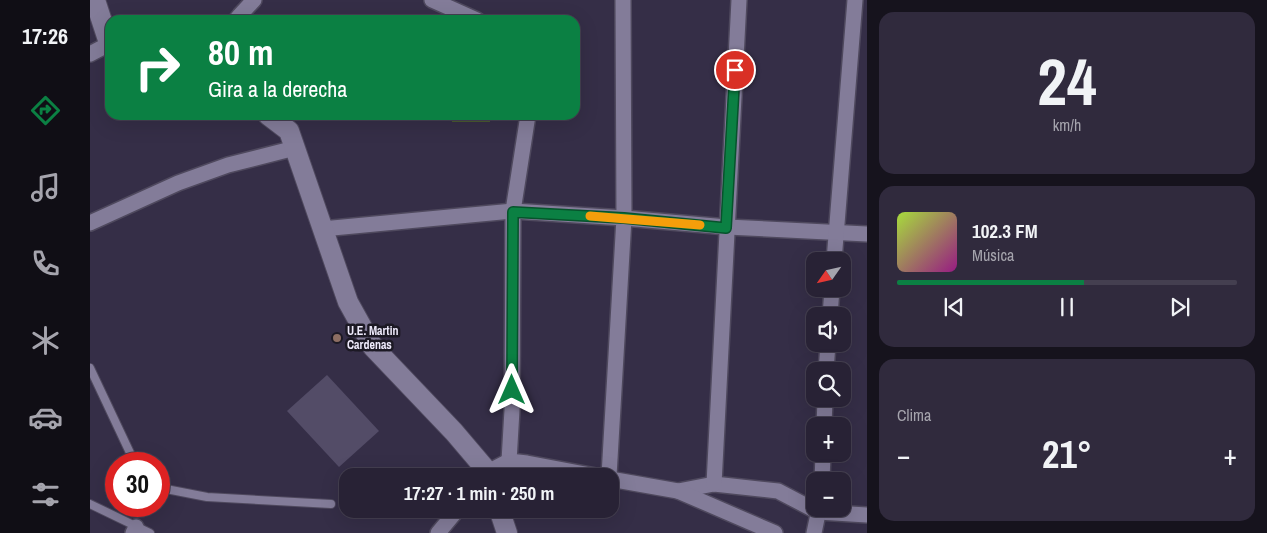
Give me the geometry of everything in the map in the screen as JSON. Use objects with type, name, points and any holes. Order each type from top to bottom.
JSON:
[{"type":"street","points":[[95,0],[105,32]]},
{"type":"street","points":[[240,15],[254,0]]},
{"type":"street","points":[[432,0],[466,15]]},
{"type":"street","points":[[611,468],[624,218],[623,0]]},
{"type":"street","points":[[714,484],[739,0]]},
{"type":"street","points":[[835,252],[855,0]]},
{"type":"street","points":[[90,54],[105,47]]},
{"type":"street","points":[[275,120],[289,130],[348,302],[373,348],[454,432],[482,468]]},
{"type":"street","points":[[509,461],[512,410],[513,212],[527,120]]},
{"type":"street","points":[[90,223],[178,183],[228,165],[295,148]]},
{"type":"street","points":[[322,229],[513,212],[624,218],[726,228],[867,234]]},
{"type":"street","points":[[498,468],[509,461],[554,468]]},
{"type":"street","points":[[619,480],[678,491],[775,533]]},
{"type":"street","points":[[678,491],[714,484],[778,491],[806,505]]},
{"type":"street","points":[[851,514],[867,515]]},
{"type":"street","points":[[814,533],[818,517]]},
{"type":"street","points":[[438,533],[450,518]]},
{"type":"street","points":[[502,518],[507,533]]},
{"type":"lane","points":[[90,368],[130,452]]},
{"type":"lane","points":[[170,490],[207,497],[331,504]]},
{"type":"lane","points":[[90,504],[140,531]]},
{"type":"green space","points":[[452,120],[490,120],[490,122],[452,122]]},
{"type":"building","points":[[327,375],[379,431],[339,467],[287,411]]},
{"type":"slow traffic","points":[[590,216],[700,225]]},
{"type":"place","name":"U.E. Martin Cardenas","points":[[337,338]]},
{"type":"route","points":[[512,390],[513,212],[624,218],[726,228],[735,70]]}]
